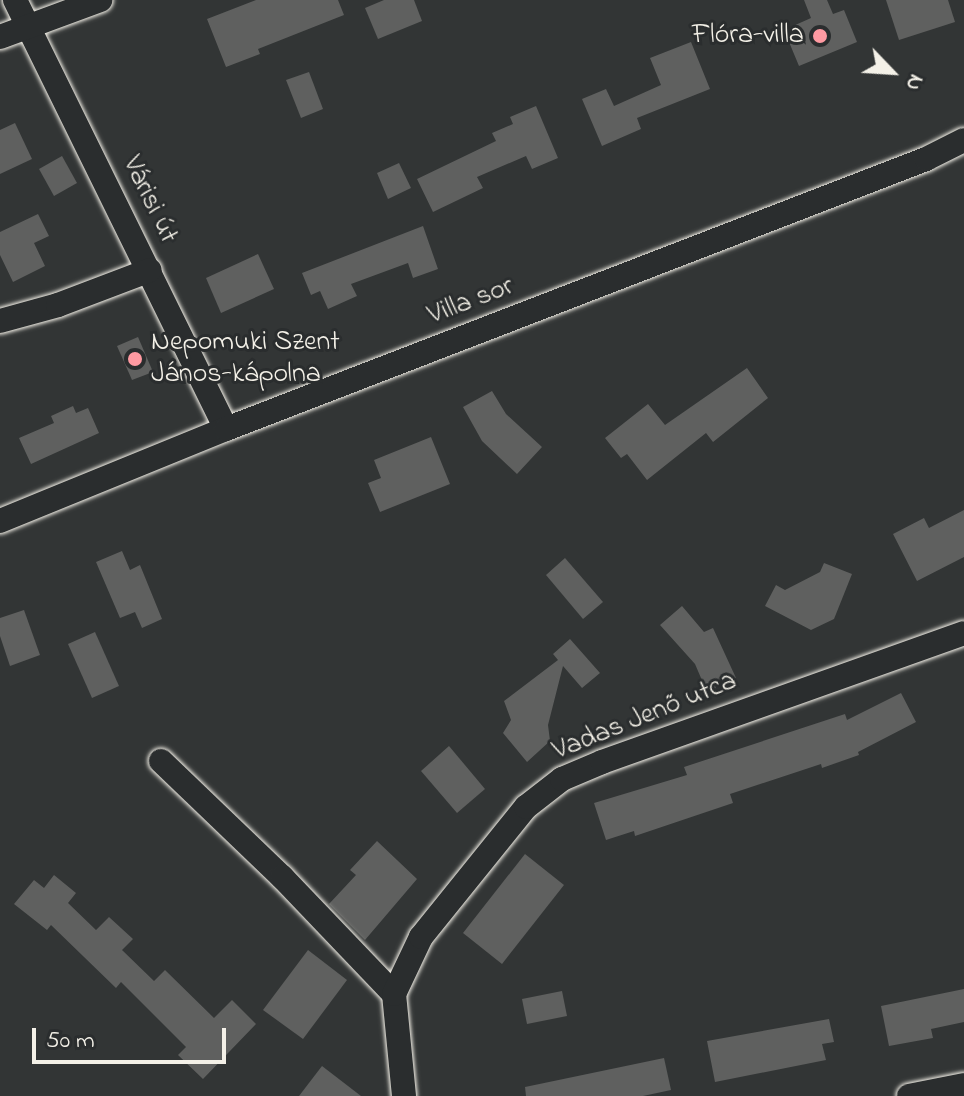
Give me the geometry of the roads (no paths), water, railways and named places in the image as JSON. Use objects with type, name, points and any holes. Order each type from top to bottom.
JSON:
[{"type":"street","name":"Várisi út","points":[[15,0],[226,429]]},
{"type":"street","points":[[0,37],[100,0]]},
{"type":"street","name":"Villa sor","points":[[0,521],[226,429],[912,164],[964,140]]},
{"type":"street","points":[[0,321],[58,305],[150,270]]},
{"type":"street","name":"Vadas Jenő utca","points":[[394,994],[421,937],[526,807],[562,779],[700,725],[964,633]]},
{"type":"street","points":[[161,761],[282,877],[394,994],[404,1096]]},
{"type":"street","points":[[909,1096],[964,1085]]},
{"type":"place","name":"Flóra-villa","points":[[820,36]]},
{"type":"place","name":"Nepomuki Szent János-kápolna","points":[[135,359]]}]
